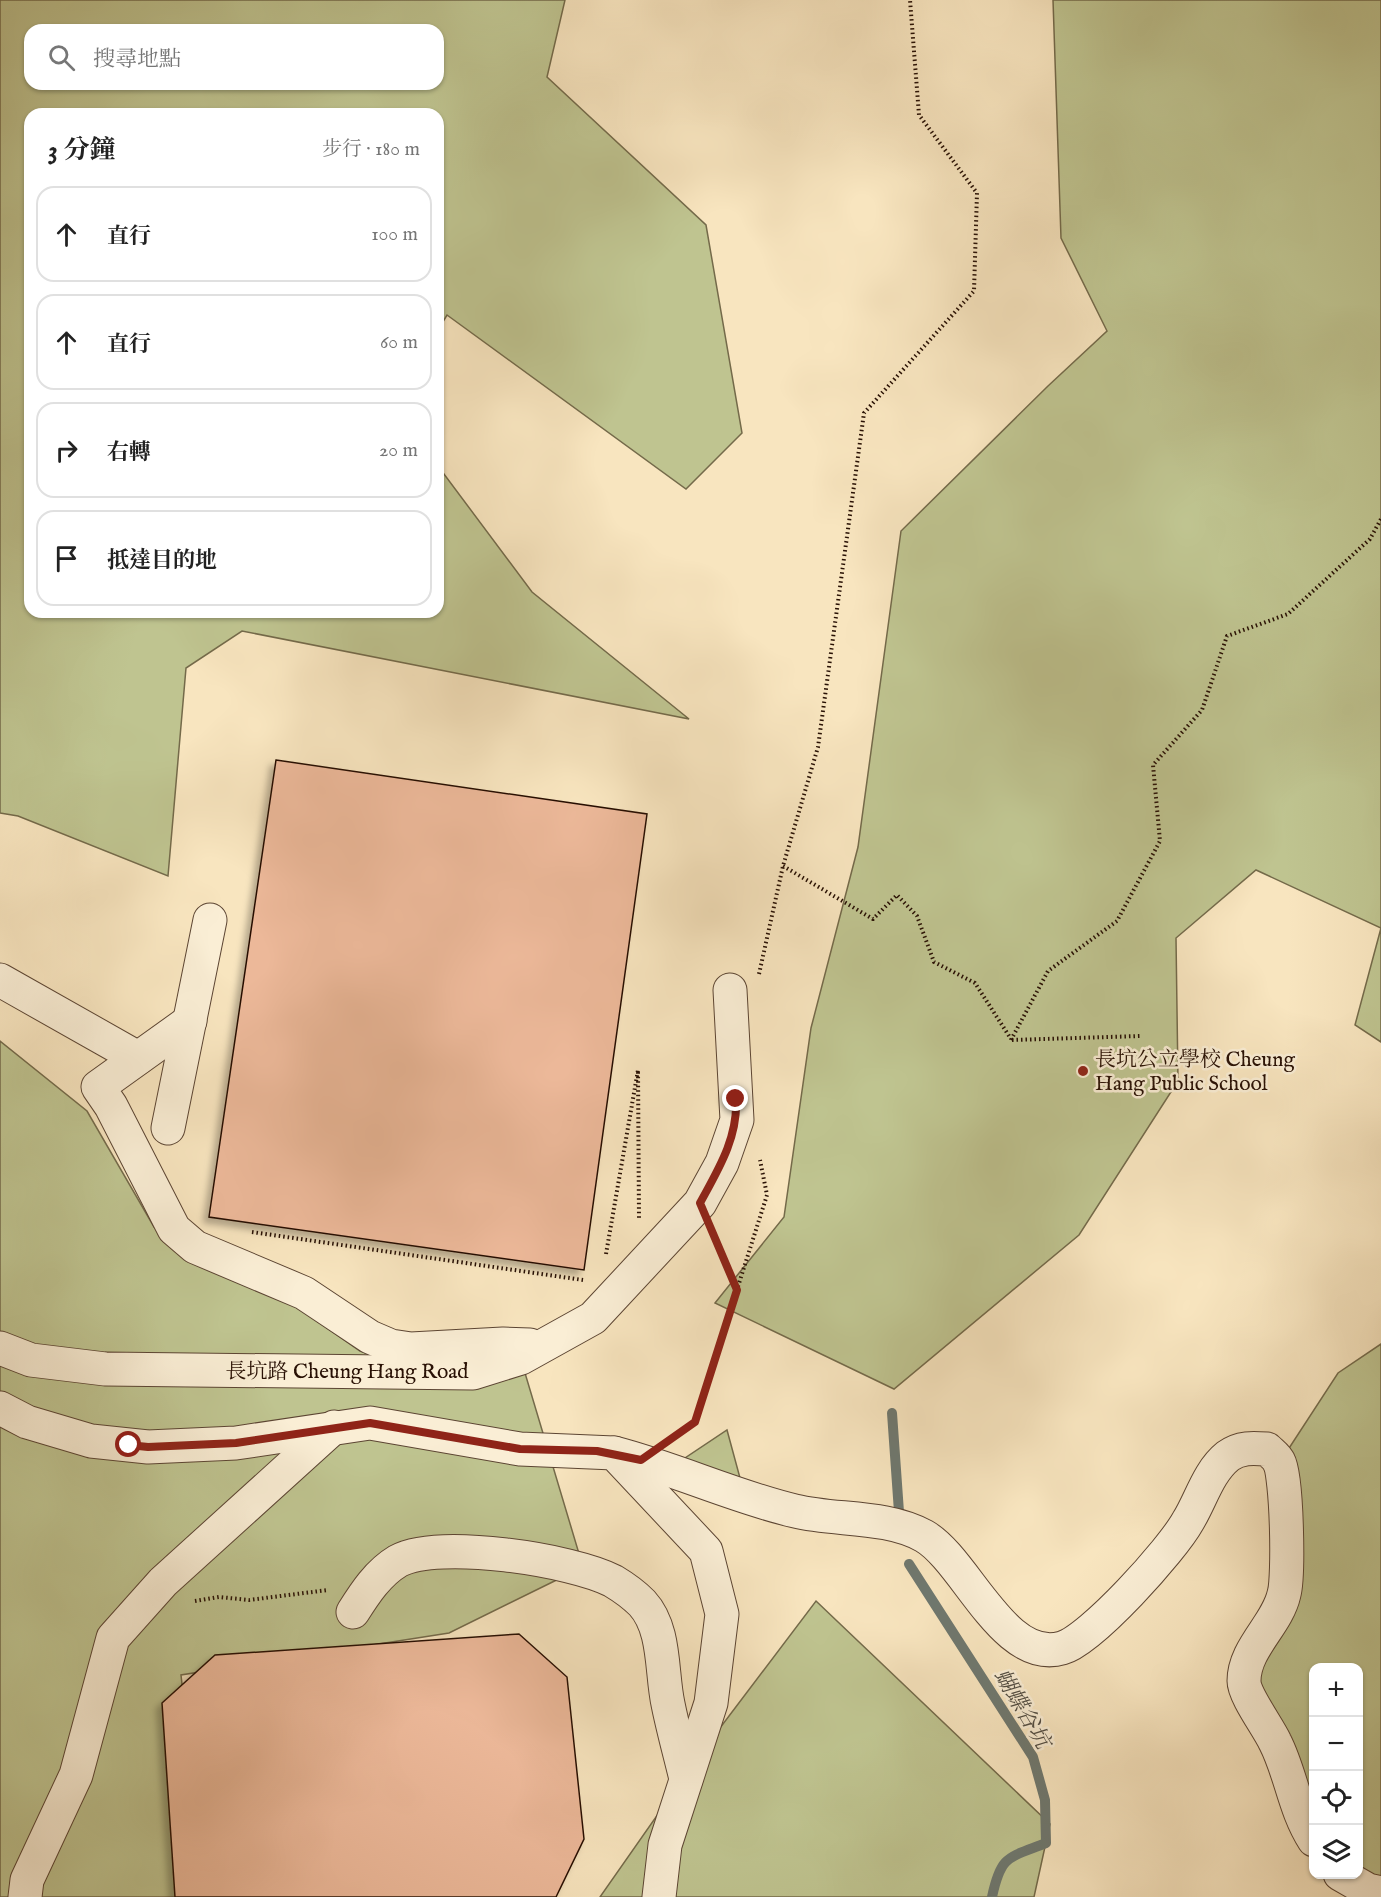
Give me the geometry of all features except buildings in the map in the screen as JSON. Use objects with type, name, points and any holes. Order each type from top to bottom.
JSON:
[{"type":"street","points":[[168,1128],[210,920]]},
{"type":"street","points":[[0,980],[138,1058]]},
{"type":"street","name":"長坑路 Cheung Hang Road","points":[[0,1348],[32,1360],[105,1370],[473,1372],[521,1358],[593,1318],[700,1203],[722,1163],[737,1120],[743,988]]},
{"type":"street","points":[[190,1021],[98,1087],[111,1106],[174,1228],[195,1247],[304,1293],[370,1337],[391,1346],[411,1349],[547,1345]]},
{"type":"street","points":[[0,1408],[27,1422],[91,1441],[148,1447],[236,1443],[370,1423],[520,1449],[628,1457],[795,1511],[895,1526],[924,1536],[945,1554],[993,1614],[1014,1635],[1039,1649],[1061,1649],[1082,1639],[1166,1552],[1188,1522],[1212,1474],[1228,1456],[1247,1447],[1267,1449],[1280,1462],[1283,1481],[1287,1568],[1285,1594],[1245,1670],[1244,1685],[1276,1745],[1301,1820],[1309,1832]]},
{"type":"street","points":[[25,1897],[27,1880],[76,1775],[113,1638],[163,1582],[334,1427]]},
{"type":"street","points":[[628,1457],[706,1551],[722,1614],[711,1703],[665,1845],[659,1897]]},
{"type":"street","points":[[353,1612],[371,1584],[399,1561],[439,1552],[494,1554],[568,1565],[612,1581],[643,1604],[658,1633],[667,1702],[686,1779]]},
{"type":"street","points":[[1347,1879],[1368,1890],[1381,1893]]},
{"type":"path","points":[[743,988],[783,866],[818,747],[864,413],[974,291],[977,194],[919,115],[910,0]]},
{"type":"path","points":[[1011,1040],[1048,971],[1117,921],[1160,841],[1154,765],[1202,710],[1227,636],[1288,614],[1370,539],[1381,519]]},
{"type":"path","points":[[783,866],[873,919],[897,895],[917,916],[934,962],[975,983],[1011,1040]]},
{"type":"path","points":[[1011,1040],[1140,1036]]},
{"type":"path","points":[[605,1259],[638,1071],[639,1223],[662,1244]]},
{"type":"path","points":[[628,1457],[695,1422],[767,1195],[758,1150]]},
{"type":"path","points":[[700,1203],[737,1290]]},
{"type":"path","points":[[245,1231],[589,1281]]},
{"type":"path","points":[[163,1582],[172,1595],[194,1601],[219,1597],[249,1600],[371,1584]]},
{"type":"green space","points":[[0,0],[565,0],[547,77],[706,225],[742,433],[686,489],[447,315],[444,320],[444,108],[24,108],[24,618],[444,618],[444,474],[532,592],[689,719],[242,631],[186,668],[168,876],[18,816],[0,813]]},
{"type":"green space","points":[[1053,0],[1381,0],[1381,928],[1256,870],[1176,938],[1178,1081],[1079,1235],[894,1389],[715,1303],[784,1217],[811,1028],[858,847],[901,531],[1107,331],[1061,238]]},
{"type":"green space","points":[[1381,928],[1381,1042],[1355,1025]]},
{"type":"green space","points":[[0,1041],[87,1111],[154,1227],[187,1261],[294,1305],[360,1351],[401,1365],[522,1363],[583,1567],[449,1633],[181,1675],[205,1897],[0,1897]]},
{"type":"green space","points":[[1381,1344],[1381,1897],[1363,1879],[1363,1663],[1309,1663],[1309,1830],[1245,1670],[1277,1613],[1280,1462],[1338,1373]]},
{"type":"green space","points":[[727,1430],[743,1489],[673,1466]]},
{"type":"green space","points":[[816,1601],[1050,1824],[1034,1897],[600,1897],[698,1757]]},
{"type":"waterway","name":"蝴蝶谷坑","points":[[892,1413],[899,1512]]},
{"type":"waterway","name":"蝴蝶谷坑","points":[[909,1564],[1033,1757],[1045,1800],[1046,1843],[1008,1860],[999,1873],[992,1897]]},
{"type":"place","name":"長坑公立學校 Cheung Hang Public School","points":[[1083,1071]]},
{"type":"route","points":[[129,1445],[148,1447],[236,1443],[370,1423],[520,1449],[597,1451],[641,1460],[695,1422],[737,1290],[700,1203],[722,1163],[737,1120],[736,1099]]}]
